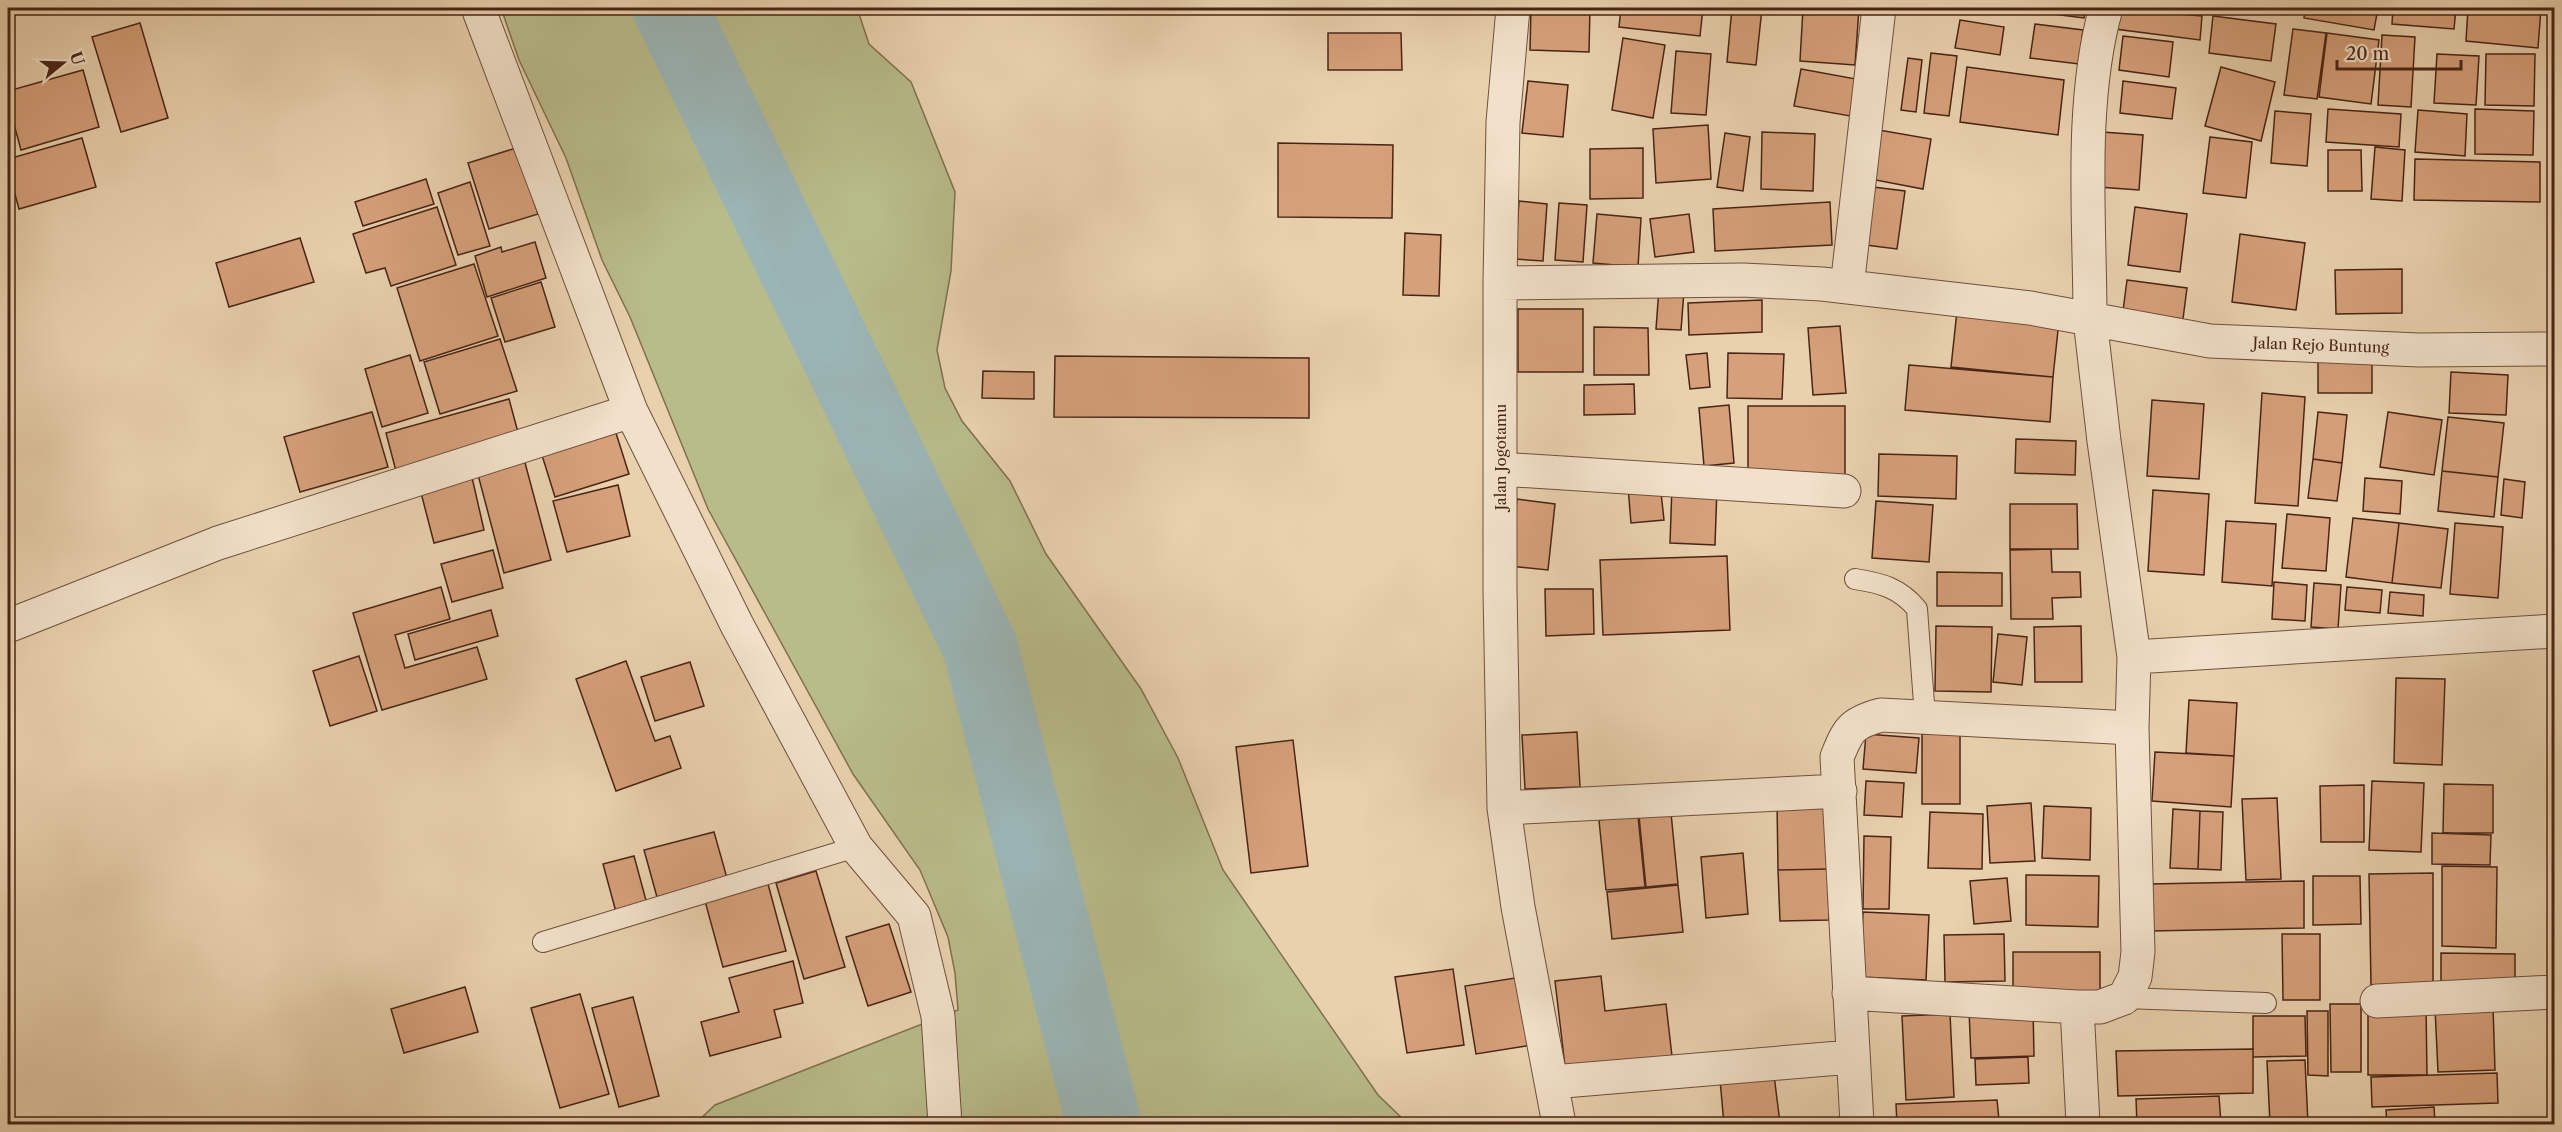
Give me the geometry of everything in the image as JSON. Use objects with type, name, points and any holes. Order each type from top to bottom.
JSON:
[{"type":"street","points":[[478,8],[631,411],[737,625],[856,847],[914,916],[938,1016],[945,1125]]},
{"type":"street","name":"Jalan Jogotamu","points":[[1513,8],[1503,122],[1500,283],[1504,808],[1518,907],[1559,1125]]},
{"type":"street","points":[[1848,287],[1879,8]]},
{"type":"street","points":[[1849,993],[2100,1007],[2124,998],[2135,977],[2138,952],[2132,728],[2134,657],[2104,441],[2090,319],[2089,115],[2094,66],[2106,8]]},
{"type":"street","name":"Jalan Rejo Buntung","points":[[1500,283],[1743,280],[1848,287],[2030,308],[2210,341],[2419,350],[2554,349]]},
{"type":"street","points":[[8,626],[218,543],[631,411]]},
{"type":"street","points":[[1500,469],[1844,491]]},
{"type":"street","points":[[2134,657],[2554,631]]},
{"type":"street","points":[[1857,1125],[1851,1057],[1837,757],[1848,730],[1864,720],[1881,715],[2132,728]]},
{"type":"street","points":[[1504,808],[1840,791]]},
{"type":"street","points":[[2377,1001],[2554,992]]},
{"type":"street","points":[[2077,1007],[2083,1125]]},
{"type":"street","points":[[1552,1082],[1851,1057]]},
{"type":"lane","points":[[1855,579],[1892,588],[1917,609],[1925,717]]},
{"type":"lane","points":[[543,942],[856,847]]},
{"type":"lane","points":[[2124,998],[2266,1003]]},
{"type":"green space","points":[[501,8],[857,8],[869,44],[911,82],[955,192],[951,271],[937,350],[945,388],[962,421],[1010,481],[1046,554],[1141,689],[1178,758],[1223,870],[1378,1095],[1408,1124],[695,1124],[715,1105],[958,1010],[955,973],[948,937],[920,870],[853,774],[708,509],[630,317],[602,260],[566,158],[519,60]]},
{"type":"building","points":[[1531,8],[1590,8],[1589,52],[1530,50]]},
{"type":"building","points":[[1621,8],[1703,8],[1700,36],[1619,27]]},
{"type":"building","points":[[1732,8],[1762,8],[1756,65],[1727,62]]},
{"type":"building","points":[[1803,8],[1859,8],[1855,65],[1800,61]]},
{"type":"building","points":[[2004,8],[2085,8],[2084,18]]},
{"type":"building","points":[[2118,8],[2202,16],[2200,40],[2115,29]]},
{"type":"building","points":[[2171,8],[2204,8],[2203,14],[2170,10]]},
{"type":"building","points":[[2305,8],[2378,8],[2374,30],[2304,18]]},
{"type":"building","points":[[2393,8],[2456,8],[2454,29],[2392,24]]},
{"type":"building","points":[[2468,8],[2541,8],[2538,48],[2466,41]]},
{"type":"building","points":[[2213,16],[2276,24],[2271,61],[2209,53]]},
{"type":"building","points":[[1960,20],[2004,27],[2000,55],[1955,48]]},
{"type":"building","points":[[140,23],[168,118],[121,132],[92,37]]},
{"type":"building","points":[[2035,24],[2083,30],[2079,64],[2030,58]]},
{"type":"building","points":[[2293,29],[2326,33],[2317,99],[2284,95]]},
{"type":"building","points":[[1328,33],[1401,33],[1402,70],[1328,70]]},
{"type":"building","points":[[2327,33],[2379,40],[2371,104],[2319,97]]},
{"type":"building","points":[[2382,35],[2415,37],[2411,107],[2378,105]]},
{"type":"building","points":[[2123,36],[2173,42],[2169,77],[2119,70]]},
{"type":"building","points":[[1623,38],[1665,45],[1653,118],[1612,110]]},
{"type":"building","points":[[1676,51],[1711,54],[1706,115],[1671,113]]},
{"type":"building","points":[[1931,53],[1957,56],[1949,116],[1924,113]]},
{"type":"building","points":[[2437,54],[2479,56],[2476,105],[2434,103]]},
{"type":"building","points":[[2486,54],[2535,54],[2534,106],[2485,105]]},
{"type":"building","points":[[1908,58],[1922,60],[1916,112],[1901,110]]},
{"type":"building","points":[[1967,67],[2064,80],[2058,135],[1960,122]]},
{"type":"building","points":[[2221,67],[2275,82],[2261,141],[2205,126]]},
{"type":"building","points":[[1801,69],[1856,79],[1850,116],[1794,106]]},
{"type":"building","points":[[83,70],[99,127],[21,150],[8,102],[8,91]]},
{"type":"building","points":[[1528,81],[1568,85],[1563,137],[1522,133]]},
{"type":"building","points":[[2123,81],[2176,88],[2172,119],[2120,113]]},
{"type":"building","points":[[2328,109],[2401,114],[2399,147],[2326,142]]},
{"type":"building","points":[[2475,109],[2534,111],[2533,155],[2475,154]]},
{"type":"building","points":[[2418,110],[2467,114],[2465,156],[2415,152]]},
{"type":"building","points":[[2275,111],[2311,114],[2307,166],[2271,163]]},
{"type":"building","points":[[1708,125],[1711,179],[1656,183],[1653,129]]},
{"type":"building","points":[[1873,129],[1931,139],[1923,189],[1865,178]]},
{"type":"building","points":[[1762,132],[1815,134],[1813,191],[1761,189]]},
{"type":"building","points":[[2102,132],[2143,135],[2139,190],[2098,187]]},
{"type":"building","points":[[1725,133],[1750,137],[1743,191],[1717,187]]},
{"type":"building","points":[[2210,137],[2252,142],[2246,198],[2203,193]]},
{"type":"building","points":[[82,138],[96,187],[19,209],[8,169],[8,159]]},
{"type":"building","points":[[1278,143],[1393,145],[1392,218],[1278,217]]},
{"type":"building","points":[[2375,147],[2405,150],[2402,201],[2371,199]]},
{"type":"building","points":[[516,148],[538,214],[489,229],[468,163]]},
{"type":"building","points":[[1643,148],[1643,198],[1590,199],[1590,149]]},
{"type":"building","points":[[2328,150],[2361,150],[2362,191],[2328,191]]},
{"type":"building","points":[[2415,159],[2540,162],[2540,202],[2414,200]]},
{"type":"building","points":[[426,179],[434,204],[363,226],[355,202]]},
{"type":"building","points":[[470,182],[490,246],[458,255],[438,193]]},
{"type":"building","points":[[1865,186],[1905,191],[1897,249],[1858,244]]},
{"type":"building","points":[[1519,201],[1547,204],[1543,261],[1515,259]]},
{"type":"building","points":[[1830,202],[1832,245],[1715,251],[1713,209]]},
{"type":"building","points":[[1559,203],[1587,205],[1583,262],[1555,260]]},
{"type":"building","points":[[437,207],[456,265],[391,286],[385,268],[366,273],[353,234]]},
{"type":"building","points":[[2135,207],[2187,214],[2180,272],[2128,265]]},
{"type":"building","points":[[1597,214],[1641,218],[1638,267],[1593,263]]},
{"type":"building","points":[[1689,214],[1694,252],[1655,257],[1650,219]]},
{"type":"building","points":[[1405,233],[1441,235],[1439,296],[1403,295]]},
{"type":"building","points":[[2240,234],[2305,243],[2296,310],[2232,302]]},
{"type":"building","points":[[300,238],[314,282],[229,307],[216,263]]},
{"type":"building","points":[[535,242],[546,278],[487,297],[475,256],[501,247],[502,252]]},
{"type":"building","points":[[474,264],[498,336],[420,361],[397,288]]},
{"type":"building","points":[[2402,269],[2402,313],[2336,314],[2335,270]]},
{"type":"building","points":[[2127,280],[2187,288],[2183,319],[2123,311]]},
{"type":"building","points":[[541,282],[555,327],[505,342],[491,298]]},
{"type":"building","points":[[1659,288],[1684,291],[1681,330],[1656,329]]},
{"type":"building","points":[[1762,300],[1762,332],[1689,335],[1688,303]]},
{"type":"building","points":[[1518,309],[1583,309],[1583,372],[1518,372]]},
{"type":"building","points":[[1957,311],[2059,321],[2053,377],[1951,367]]},
{"type":"building","points":[[1840,326],[1846,393],[1813,395],[1808,328]]},
{"type":"building","points":[[1594,327],[1648,328],[1649,375],[1594,375]]},
{"type":"building","points":[[500,339],[517,391],[440,414],[424,362]]},
{"type":"building","points":[[1707,353],[1710,387],[1690,389],[1686,355]]},
{"type":"building","points":[[1728,353],[1784,354],[1782,399],[1727,398]]},
{"type":"building","points":[[410,355],[428,413],[382,427],[365,369]]},
{"type":"building","points":[[1055,356],[1309,358],[1309,418],[1054,417]]},
{"type":"building","points":[[2318,359],[2372,359],[2372,393],[2318,393]]},
{"type":"building","points":[[1909,365],[2053,377],[2050,422],[1905,410]]},
{"type":"building","points":[[983,371],[1034,372],[1034,399],[982,398]]},
{"type":"building","points":[[2451,372],[2508,375],[2506,415],[2449,413]]},
{"type":"building","points":[[1634,384],[1635,414],[1584,415],[1584,385]]},
{"type":"building","points":[[2262,393],[2305,397],[2298,506],[2255,503]]},
{"type":"building","points":[[509,399],[519,436],[396,471],[386,433]]},
{"type":"building","points":[[2152,400],[2204,404],[2199,479],[2147,476]]},
{"type":"building","points":[[1729,405],[1734,463],[1704,466],[1699,408]]},
{"type":"building","points":[[1748,406],[1845,406],[1845,482],[1748,482]]},
{"type":"building","points":[[372,412],[388,467],[300,492],[284,437]]},
{"type":"building","points":[[2318,412],[2347,415],[2342,463],[2313,459]]},
{"type":"building","points":[[2388,412],[2442,420],[2434,475],[2380,467]]},
{"type":"building","points":[[2448,417],[2504,423],[2498,477],[2442,471]]},
{"type":"building","points":[[615,430],[629,474],[555,497],[541,452]]},
{"type":"building","points":[[2016,439],[2076,441],[2075,475],[2015,473]]},
{"type":"building","points":[[1879,454],[1957,456],[1956,499],[1878,496]]},
{"type":"building","points":[[524,459],[551,560],[504,573],[477,471]]},
{"type":"building","points":[[2313,459],[2342,463],[2337,501],[2308,498]]},
{"type":"building","points":[[2442,471],[2498,477],[2494,517],[2438,511]]},
{"type":"building","points":[[471,473],[484,530],[434,543],[419,485]]},
{"type":"building","points":[[2365,478],[2402,481],[2400,514],[2363,511]]},
{"type":"building","points":[[2504,479],[2525,482],[2522,518],[2501,515]]},
{"type":"building","points":[[1660,483],[1664,520],[1631,523],[1628,487]]},
{"type":"building","points":[[618,485],[630,536],[567,552],[553,501]]},
{"type":"building","points":[[1672,486],[1717,488],[1715,545],[1670,543]]},
{"type":"building","points":[[2153,490],[2209,494],[2204,575],[2148,571]]},
{"type":"building","points":[[1517,499],[1555,504],[1548,570],[1510,566]]},
{"type":"building","points":[[1876,501],[1933,505],[1929,562],[1872,558]]},
{"type":"building","points":[[2010,504],[2077,504],[2078,549],[2010,549]]},
{"type":"building","points":[[2287,514],[2330,518],[2326,571],[2282,568]]},
{"type":"building","points":[[2353,518],[2399,523],[2392,583],[2346,577]]},
{"type":"building","points":[[2226,521],[2276,524],[2272,586],[2222,582]]},
{"type":"building","points":[[2399,523],[2448,529],[2441,588],[2392,583]]},
{"type":"building","points":[[2455,523],[2503,527],[2498,598],[2450,594]]},
{"type":"building","points":[[2051,549],[2052,572],[2080,572],[2081,597],[2052,598],[2053,619],[2011,619],[2010,550]]},
{"type":"building","points":[[493,550],[503,588],[452,602],[441,564]]},
{"type":"building","points":[[1727,556],[1730,630],[1603,635],[1600,560]]},
{"type":"building","points":[[1937,572],[2002,573],[2002,606],[1937,606]]},
{"type":"building","points":[[2274,582],[2307,585],[2305,621],[2272,619]]},
{"type":"building","points":[[2314,583],[2341,585],[2338,629],[2311,627]]},
{"type":"building","points":[[441,587],[450,619],[395,635],[405,668],[477,647],[487,679],[382,710],[353,613]]},
{"type":"building","points":[[2347,587],[2382,590],[2380,613],[2345,610]]},
{"type":"building","points":[[1545,589],[1593,589],[1594,634],[1546,636]]},
{"type":"building","points":[[2390,592],[2424,595],[2423,616],[2388,613]]},
{"type":"building","points":[[491,610],[498,636],[415,660],[408,634]]},
{"type":"building","points":[[1936,626],[1992,627],[1991,692],[1935,691]]},
{"type":"building","points":[[2081,626],[2082,682],[2035,682],[2034,627]]},
{"type":"building","points":[[1998,634],[2027,637],[2022,685],[1993,682]]},
{"type":"building","points":[[359,656],[377,711],[330,726],[313,671]]},
{"type":"building","points":[[626,661],[655,741],[670,736],[681,768],[616,791],[576,679]]},
{"type":"building","points":[[690,662],[704,706],[655,721],[641,677]]},
{"type":"building","points":[[2396,678],[2445,679],[2442,765],[2394,763]]},
{"type":"building","points":[[2189,700],[2237,703],[2234,756],[2186,753]]},
{"type":"building","points":[[1577,732],[1580,787],[1525,789],[1522,735]]},
{"type":"building","points":[[1866,734],[1919,738],[1916,773],[1863,769]]},
{"type":"building","points":[[1922,734],[1960,734],[1960,804],[1922,804]]},
{"type":"building","points":[[1293,740],[1308,866],[1251,873],[1236,747]]},
{"type":"building","points":[[2155,752],[2234,756],[2231,807],[2152,801]]},
{"type":"building","points":[[1866,781],[1904,783],[1902,817],[1864,815]]},
{"type":"building","points":[[2372,781],[2424,783],[2421,852],[2369,850]]},
{"type":"building","points":[[2444,784],[2493,785],[2493,833],[2443,833]]},
{"type":"building","points":[[2364,785],[2364,842],[2321,842],[2320,786]]},
{"type":"building","points":[[2277,798],[2281,879],[2246,880],[2242,799]]},
{"type":"building","points":[[1825,801],[1828,869],[1778,870],[1777,802]]},
{"type":"building","points":[[2031,803],[2035,861],[1990,863],[1987,806]]},
{"type":"building","points":[[2044,806],[2091,808],[2090,860],[2042,858]]},
{"type":"building","points":[[2173,809],[2200,811],[2198,869],[2170,868]]},
{"type":"building","points":[[2200,811],[2223,812],[2221,870],[2198,869]]},
{"type":"building","points":[[1930,812],[1983,814],[1982,869],[1928,868]]},
{"type":"building","points":[[1671,813],[1678,884],[1646,887],[1639,816]]},
{"type":"building","points":[[1638,816],[1645,887],[1606,890],[1599,820]]},
{"type":"building","points":[[714,832],[727,878],[657,897],[644,850]]},
{"type":"building","points":[[2432,833],[2491,835],[2490,865],[2432,864]]},
{"type":"building","points":[[1864,836],[1891,837],[1889,909],[1863,909]]},
{"type":"building","points":[[1743,853],[1748,914],[1706,918],[1701,857]]},
{"type":"building","points":[[634,856],[647,904],[616,912],[603,864]]},
{"type":"building","points":[[2442,866],[2497,867],[2496,948],[2442,946]]},
{"type":"building","points":[[1828,869],[1829,920],[1780,921],[1778,870]]},
{"type":"building","points":[[816,871],[845,967],[804,979],[776,883]]},
{"type":"building","points":[[2433,873],[2433,983],[2371,985],[2369,874]]},
{"type":"building","points":[[2026,875],[2099,876],[2098,927],[2026,925]]},
{"type":"building","points":[[2313,876],[2360,876],[2361,924],[2313,925]]},
{"type":"building","points":[[2007,878],[2011,921],[1974,924],[1970,881]]},
{"type":"building","points":[[2304,881],[2304,928],[2150,931],[2149,884]]},
{"type":"building","points":[[768,884],[786,951],[723,967],[705,901]]},
{"type":"building","points":[[1678,885],[1683,932],[1612,939],[1607,892]]},
{"type":"building","points":[[1863,912],[1929,915],[1926,980],[1860,977]]},
{"type":"building","points":[[889,924],[911,992],[868,1006],[846,937]]},
{"type":"building","points":[[2004,934],[2005,981],[1945,982],[1944,935]]},
{"type":"building","points":[[2282,934],[2320,934],[2320,1000],[2283,1000]]},
{"type":"building","points":[[2013,952],[2100,952],[2100,995],[2013,995]]},
{"type":"building","points":[[2441,953],[2515,954],[2515,990],[2441,990]]},
{"type":"building","points":[[793,961],[803,1003],[774,1010],[781,1037],[710,1056],[701,1022],[739,1012],[729,978]]},
{"type":"building","points":[[1453,969],[1464,1045],[1407,1053],[1395,977]]},
{"type":"building","points":[[1527,976],[1538,1044],[1476,1054],[1465,986]]},
{"type":"building","points":[[1601,976],[1605,1011],[1666,1004],[1673,1065],[1566,1075],[1555,981]]},
{"type":"building","points":[[465,987],[478,1032],[404,1053],[391,1009]]},
{"type":"building","points":[[580,994],[609,1094],[560,1108],[531,1008]]},
{"type":"building","points":[[633,997],[659,1096],[619,1107],[592,1008]]},
{"type":"building","points":[[2330,1004],[2361,1004],[2361,1072],[2331,1072]]},
{"type":"building","points":[[2368,1006],[2426,1006],[2427,1075],[2368,1075]]},
{"type":"building","points":[[2493,1007],[2495,1070],[2438,1072],[2435,1008]]},
{"type":"building","points":[[2033,1008],[2034,1056],[1971,1058],[1969,1010]]},
{"type":"building","points":[[2307,1011],[2328,1011],[2328,1076],[2308,1075]]},
{"type":"building","points":[[1950,1014],[1954,1097],[1906,1100],[1902,1016]]},
{"type":"building","points":[[2253,1016],[2305,1016],[2306,1056],[2253,1057]]},
{"type":"building","points":[[2253,1049],[2253,1093],[2118,1096],[2116,1051]]},
{"type":"building","points":[[2028,1057],[2029,1083],[1976,1085],[1975,1059]]},
{"type":"building","points":[[2305,1060],[2308,1124],[2270,1124],[2267,1061]]},
{"type":"building","points":[[2497,1073],[2498,1103],[2372,1107],[2371,1077]]},
{"type":"building","points":[[1774,1075],[1780,1123],[1724,1124],[1720,1080]]},
{"type":"building","points":[[2219,1096],[2221,1124],[2137,1124],[2136,1099]]},
{"type":"building","points":[[1997,1100],[1999,1120],[1897,1124],[1896,1104]]},
{"type":"building","points":[[2434,1107],[2435,1124],[2387,1124],[2386,1110]]},
{"type":"waterway","points":[[670,8],[980,647],[1104,1124]]}]
